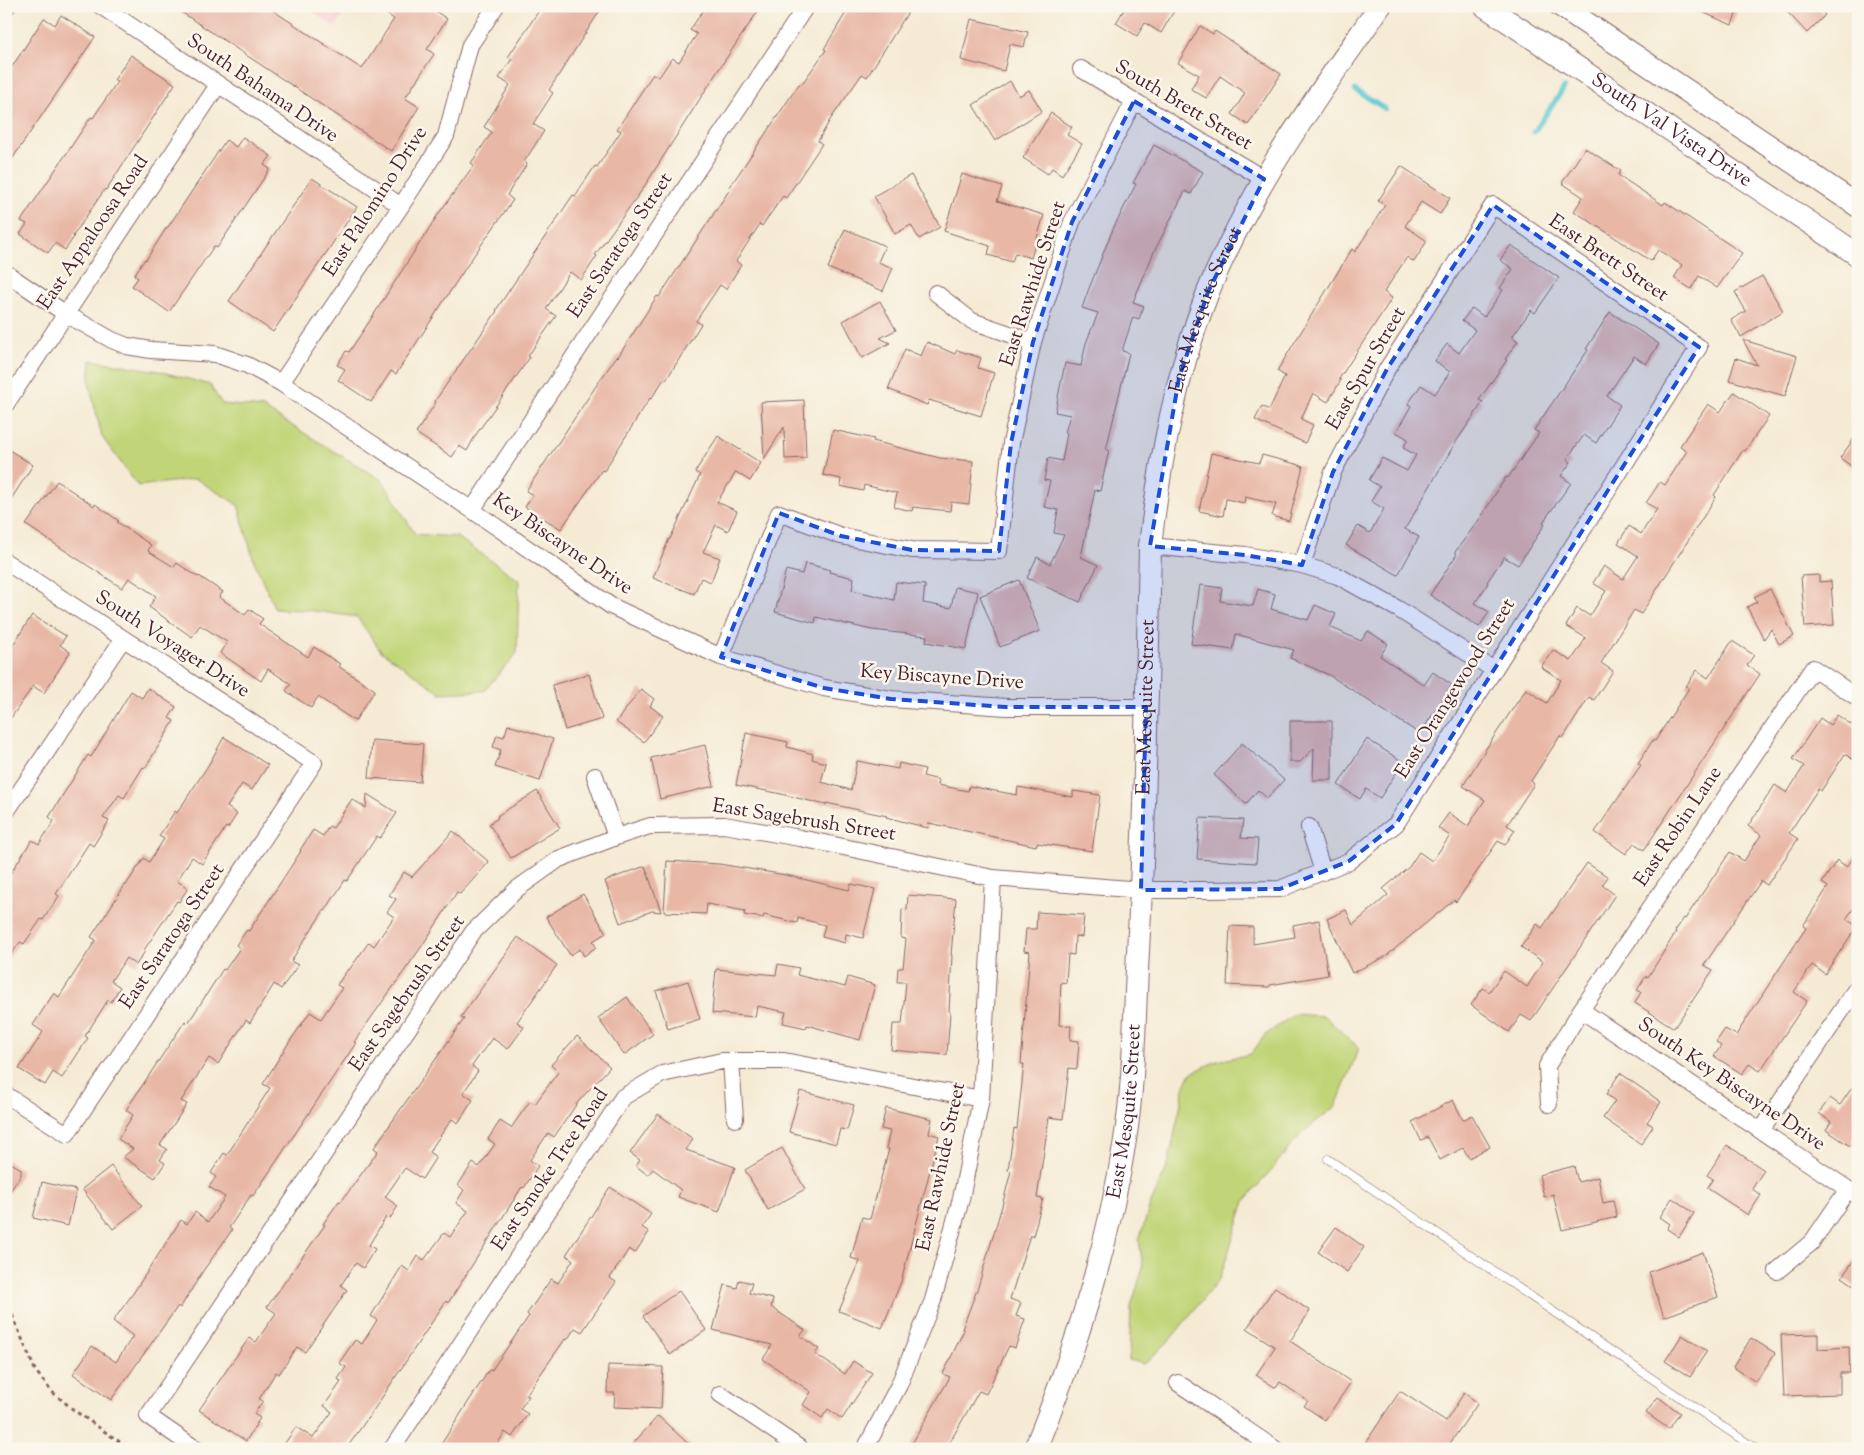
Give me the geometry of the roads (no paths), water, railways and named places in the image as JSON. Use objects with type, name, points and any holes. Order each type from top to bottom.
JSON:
[{"type":"street","name":"South Bahama Drive","points":[[100,6],[401,206]]},
{"type":"street","name":"East Palomino Drive","points":[[281,383],[446,136],[470,45],[496,6]]},
{"type":"street","name":"East Saratoga Street","points":[[472,510],[806,6]]},
{"type":"street","name":"East Mesquite Street","points":[[1035,1449],[1058,1392],[1086,1313],[1107,1236],[1126,1138],[1130,1097],[1141,890],[1150,546],[1156,493],[1179,378],[1208,292],[1229,246],[1264,179],[1380,6]]},
{"type":"street","name":"South Val Vista Drive","points":[[1485,6],[1858,255]]},
{"type":"street","name":"South Val Vista Drive","points":[[1561,6],[1858,206]]},
{"type":"street","name":"South Brett Street","points":[[1081,69],[1264,179]]},
{"type":"street","name":"East Appaloosa Road","points":[[6,404],[218,85]]},
{"type":"street","name":"East Rawhide Street","points":[[721,657],[779,513],[841,536],[912,550],[999,551],[1011,443],[1033,342],[1072,222],[1134,101]]},
{"type":"street","name":"East Brett Street","points":[[1493,206],[1698,347]]},
{"type":"street","name":"East Spur Street","points":[[1302,565],[1333,472],[1387,369],[1493,206]]},
{"type":"street","name":"Key Biscayne Drive","points":[[6,273],[66,314],[112,340],[127,346],[151,350],[215,354],[247,365],[281,383],[472,510],[611,606],[721,657],[824,688],[891,699],[1006,707],[1146,707]]},
{"type":"street","points":[[936,293],[972,321],[1033,342]]},
{"type":"street","name":"East Orangewood Street","points":[[1141,890],[1280,889],[1349,861],[1396,824],[1698,347]]},
{"type":"street","points":[[1150,546],[1245,555],[1302,565],[1338,576],[1398,609],[1494,670]]},
{"type":"street","name":"South Voyager Drive","points":[[6,562],[314,763]]},
{"type":"street","points":[[6,812],[123,639]]},
{"type":"street","name":"East Robin Lane","points":[[1549,1104],[1547,1066],[1581,1010],[1813,668],[1858,698]]},
{"type":"street","name":"East Saratoga Street","points":[[6,1095],[67,1134],[314,763]]},
{"type":"street","points":[[595,776],[616,837]]},
{"type":"street","name":"East Sagebrush Street","points":[[196,1449],[148,1416],[474,932],[517,889],[559,859],[650,826],[724,825],[800,838],[993,878],[1141,890]]},
{"type":"street","points":[[1309,827],[1323,872]]},
{"type":"street","name":"East Rawhide Street","points":[[865,1449],[899,1385],[933,1300],[961,1199],[981,1099],[993,878]]},
{"type":"street","points":[[1761,1131],[1858,986]]},
{"type":"street","name":"South Key Biscayne Drive","points":[[1581,1010],[1853,1192]]},
{"type":"street","name":"East Smoke Tree Road","points":[[392,1449],[623,1097],[662,1074],[722,1060],[784,1061],[981,1099]]},
{"type":"street","points":[[731,1061],[735,1119]]},
{"type":"street","points":[[1777,1271],[1812,1242],[1853,1192]]},
{"type":"street","points":[[1178,1383],[1275,1449]]},
{"type":"street","points":[[720,1394],[801,1449]]},
{"type":"lane","points":[[1328,1159],[1756,1449]]},
{"type":"waterway","points":[[1534,132],[1564,88]]},
{"type":"waterway","points":[[1355,90],[1385,109]]}]
